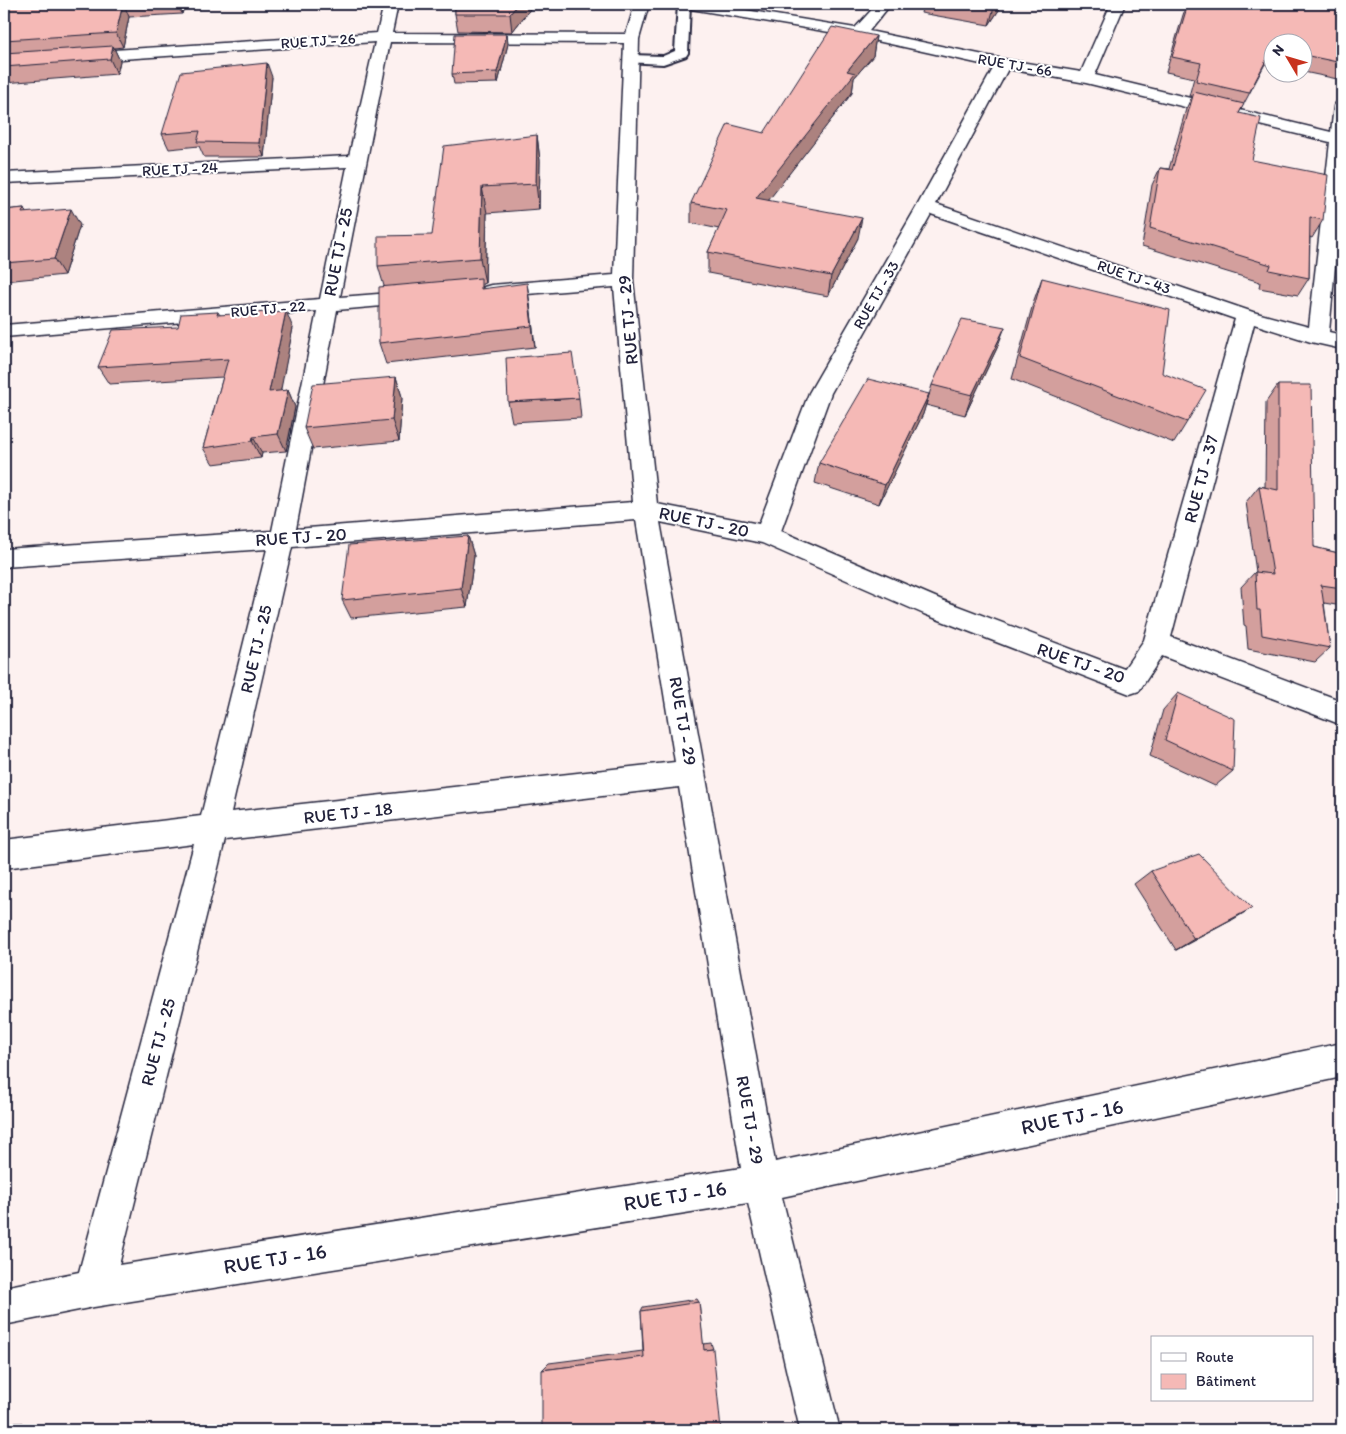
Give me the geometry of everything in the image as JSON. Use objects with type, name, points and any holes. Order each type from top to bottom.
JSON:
[{"type":"street","name":"RUE TJ - 25","points":[[94,1288],[214,828],[282,539],[356,161],[382,37],[391,4]]},
{"type":"street","name":"RUE TJ - 29","points":[[642,4],[631,49],[622,280],[646,510],[761,1183],[820,1430]]},
{"type":"street","name":"RUE TJ - 66","points":[[684,4],[859,33],[1003,64],[1086,78],[1341,139]]},
{"type":"street","points":[[859,33],[884,4]]},
{"type":"street","points":[[1086,78],[1118,4]]},
{"type":"street","name":"RUE TJ - 26","points":[[4,62],[382,37],[631,49]]},
{"type":"street","name":"RUE TJ - 33","points":[[767,535],[820,393],[926,206],[1003,64]]},
{"type":"street","points":[[1318,337],[1341,139],[1342,106]]},
{"type":"street","name":"RUE TJ - 24","points":[[4,178],[356,161]]},
{"type":"street","name":"RUE TJ - 43","points":[[926,206],[1246,316],[1342,342]]},
{"type":"street","points":[[475,292],[622,280]]},
{"type":"street","name":"RUE TJ - 22","points":[[4,331],[436,295]]},
{"type":"street","name":"RUE TJ - 37","points":[[1156,643],[1246,316]]},
{"type":"street","name":"RUE TJ - 20","points":[[4,558],[282,539],[646,510],[767,535],[933,607],[1130,683],[1156,643]]},
{"type":"street","points":[[1156,643],[1342,713]]},
{"type":"street","name":"RUE TJ - 18","points":[[4,854],[214,828],[692,774]]},
{"type":"street","name":"RUE TJ - 16","points":[[4,1306],[94,1288],[761,1183],[1342,1060]]},
{"type":"lane","points":[[631,49],[663,61],[675,58],[681,53],[684,4]]},
{"type":"building","points":[[4,4],[123,4],[116,33],[4,40]]},
{"type":"building","points":[[455,4],[518,4],[510,14],[455,14]]},
{"type":"building","points":[[1188,4],[1342,4],[1342,63],[1314,57],[1314,32],[1264,32],[1264,64],[1249,93],[1196,81],[1201,63],[1172,57]]},
{"type":"building","points":[[832,27],[876,36],[847,71],[855,73],[756,198],[862,218],[831,276],[708,252],[727,210],[691,203],[728,124],[764,133]]},
{"type":"building","points":[[455,34],[507,34],[497,72],[452,74]]},
{"type":"building","points":[[113,46],[110,59],[4,67],[4,53]]},
{"type":"building","points":[[267,63],[259,143],[197,142],[200,131],[162,134],[181,72]]},
{"type":"building","points":[[1194,92],[1244,104],[1239,113],[1261,118],[1252,160],[1328,175],[1323,220],[1310,217],[1309,278],[1269,270],[1271,265],[1150,228],[1160,168],[1172,170]]},
{"type":"building","points":[[537,135],[536,184],[482,187],[480,258],[378,266],[378,236],[432,235],[444,146]]},
{"type":"building","points":[[24,208],[22,213],[71,209],[54,259],[4,263],[4,210]]},
{"type":"building","points":[[481,278],[481,289],[527,283],[532,326],[379,343],[379,287]]},
{"type":"building","points":[[1042,278],[1170,310],[1162,373],[1206,390],[1187,422],[1020,358]]},
{"type":"building","points":[[286,311],[269,392],[288,390],[278,434],[253,437],[252,441],[203,448],[228,359],[98,367],[113,330],[178,327],[181,314],[218,312],[217,315]]},
{"type":"building","points":[[962,319],[1005,327],[972,395],[932,385]]},
{"type":"building","points":[[572,353],[579,398],[508,402],[506,358]]},
{"type":"building","points":[[396,377],[392,420],[304,428],[313,384]]},
{"type":"building","points":[[868,379],[929,394],[885,485],[819,463]]},
{"type":"building","points":[[1278,385],[1311,385],[1314,547],[1342,554],[1342,588],[1321,585],[1330,648],[1262,635],[1260,610],[1257,610],[1255,572],[1273,574],[1259,486],[1278,490]]},
{"type":"building","points":[[468,536],[461,588],[342,600],[349,545]]},
{"type":"building","points":[[1178,693],[1235,719],[1233,771],[1165,740]]},
{"type":"building","points":[[1199,854],[1252,908],[1194,939],[1151,871]]},
{"type":"building","points":[[699,1302],[704,1350],[713,1349],[721,1430],[542,1430],[542,1370],[644,1357],[641,1311]]}]
